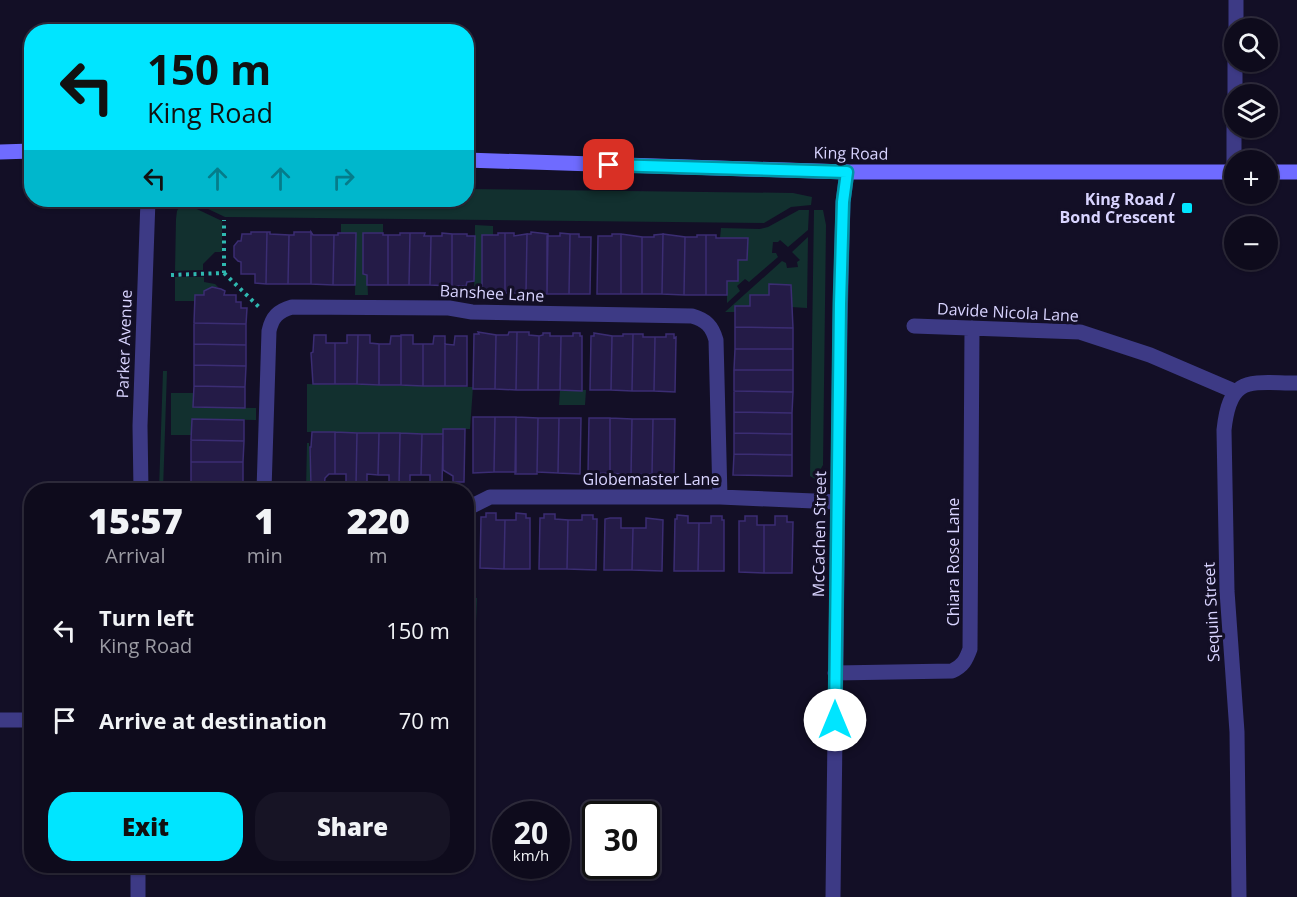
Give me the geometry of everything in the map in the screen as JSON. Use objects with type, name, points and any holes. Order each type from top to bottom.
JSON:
[{"type":"main road","points":[[0,152],[24,151]]},
{"type":"main road","name":"King Road","points":[[474,160],[847,172],[1224,172]]},
{"type":"main road","points":[[1278,172],[1297,172]]},
{"type":"street","points":[[1236,0],[1236,18]]},
{"type":"street","name":"McCachen Street","points":[[833,897],[842,217],[847,172]]},
{"type":"street","name":"Parker Avenue","points":[[141,483],[140,426],[148,207]]},
{"type":"street","name":"Banshee Lane","points":[[264,483],[268,331],[278,312],[292,307],[449,308],[472,312],[692,316],[708,323],[714,330],[716,340],[720,497]]},
{"type":"street","name":"Davide Nicola Lane","points":[[914,326],[1080,332],[1150,354],[1234,391]]},
{"type":"street","name":"Chiara Rose Lane","points":[[835,672],[952,671],[960,668],[965,662],[970,649],[972,328]]},
{"type":"street","points":[[1234,391],[1247,383],[1297,383]]},
{"type":"street","name":"Sequin Street","points":[[1234,391],[1226,413],[1224,430],[1227,591],[1237,732],[1239,897]]},
{"type":"street","name":"Globemaster Lane","points":[[474,505],[490,497],[720,497],[837,502]]},
{"type":"street","points":[[0,720],[24,720]]},
{"type":"street","points":[[138,873],[138,897]]},
{"type":"path","points":[[224,220],[224,273]]},
{"type":"path","points":[[171,275],[224,273],[260,307]]},
{"type":"green space","points":[[474,189],[793,193],[812,197],[811,205],[791,207],[764,223],[225,217],[204,207],[474,207]]},
{"type":"green space","points":[[179,207],[193,207],[222,221],[222,252],[215,252],[203,264],[203,270],[175,271],[177,211]]},
{"type":"green space","points":[[799,210],[809,210],[808,230],[788,247],[780,240],[773,242],[772,253],[776,253],[778,257],[749,282],[745,279],[737,286],[740,291],[727,303],[727,281],[738,281],[738,260],[747,260],[748,238],[720,238],[721,228],[760,229]]},
{"type":"green space","points":[[814,210],[823,210],[826,225],[823,465],[815,479],[810,476]]},
{"type":"green space","points":[[341,224],[383,224],[383,233],[363,233],[363,274],[367,275],[368,295],[355,295],[356,234],[341,233]]},
{"type":"green space","points":[[475,225],[493,226],[493,236],[482,236],[482,300],[474,300]]},
{"type":"green space","points":[[808,237],[807,308],[791,307],[791,285],[769,284],[769,295],[750,295],[750,306],[735,312],[725,312],[782,261],[786,263],[787,268],[798,267],[797,262],[800,260],[792,252]]},
{"type":"green space","points":[[175,277],[204,277],[204,282],[215,284],[218,287],[204,291],[204,295],[195,295],[195,301],[175,301]]},
{"type":"green space","points":[[163,371],[167,371],[163,483],[159,483]]},
{"type":"green space","points":[[307,384],[473,387],[470,429],[444,429],[443,434],[307,432]]},
{"type":"green space","points":[[560,390],[586,390],[585,405],[559,405]]},
{"type":"green space","points":[[171,393],[193,393],[194,407],[256,408],[256,420],[192,419],[192,435],[171,435]]},
{"type":"green space","points":[[307,443],[309,443],[311,483],[306,483]]},
{"type":"green space","points":[[474,598],[477,598],[476,622],[474,622]]},
{"type":"building","points":[[251,232],[267,232],[266,284],[255,283],[255,274],[241,274],[241,262],[234,257],[234,246],[241,241],[242,234],[251,234]]},
{"type":"building","points":[[267,232],[289,235],[288,284],[266,284]]},
{"type":"building","points":[[294,232],[311,232],[311,284],[288,284],[289,235],[294,235]]},
{"type":"building","points":[[311,232],[313,235],[334,235],[333,285],[311,284]]},
{"type":"building","points":[[531,232],[548,234],[547,294],[526,293],[527,234]]},
{"type":"building","points":[[356,233],[355,285],[333,285],[334,235]]},
{"type":"building","points":[[363,233],[388,235],[388,285],[367,285],[367,275],[363,274]]},
{"type":"building","points":[[400,233],[410,233],[409,285],[388,285],[388,235],[400,235]]},
{"type":"building","points":[[410,233],[425,233],[424,236],[431,236],[430,285],[409,285]]},
{"type":"building","points":[[442,233],[452,234],[452,286],[430,285],[431,236],[442,236]]},
{"type":"building","points":[[498,233],[505,233],[505,293],[482,293],[482,235],[498,235]]},
{"type":"building","points":[[505,233],[514,233],[514,236],[527,234],[526,293],[505,293]]},
{"type":"building","points":[[560,233],[570,234],[569,294],[547,294],[547,236],[560,236]]},
{"type":"building","points":[[452,234],[475,236],[474,281],[467,282],[466,286],[452,286]]},
{"type":"building","points":[[570,234],[591,237],[590,294],[569,294]]},
{"type":"building","points":[[612,234],[621,234],[621,294],[597,294],[598,236],[612,236]]},
{"type":"building","points":[[621,234],[642,237],[642,294],[621,294]]},
{"type":"building","points":[[663,234],[685,237],[684,295],[662,294]]},
{"type":"building","points":[[663,234],[662,294],[642,294],[642,237]]},
{"type":"building","points":[[697,235],[706,235],[706,295],[684,295],[685,237],[697,237]]},
{"type":"building","points":[[706,235],[716,235],[716,238],[748,238],[747,260],[738,260],[738,281],[727,281],[727,295],[706,295]]},
{"type":"building","points":[[769,284],[791,285],[793,328],[735,327],[735,306],[750,306],[750,295],[769,295]]},
{"type":"building","points":[[212,287],[225,291],[224,295],[236,295],[236,302],[241,302],[241,308],[247,308],[246,324],[194,323],[195,295],[204,295],[204,291]]},
{"type":"building","points":[[194,323],[246,324],[246,345],[194,344]]},
{"type":"building","points":[[735,327],[793,328],[793,349],[735,349]]},
{"type":"building","points":[[478,332],[496,335],[495,389],[473,389],[474,334],[479,334]]},
{"type":"building","points":[[509,332],[517,332],[516,390],[495,389],[496,335],[508,335]]},
{"type":"building","points":[[517,332],[529,332],[529,335],[539,336],[538,390],[516,390]]},
{"type":"building","points":[[543,333],[550,333],[550,336],[561,336],[560,390],[538,390],[539,336]]},
{"type":"building","points":[[573,333],[580,333],[582,336],[582,391],[560,390],[561,336],[573,336]]},
{"type":"building","points":[[594,333],[612,336],[611,390],[590,390],[591,336],[594,336]]},
{"type":"building","points":[[623,334],[633,334],[632,391],[611,390],[612,336],[623,336]]},
{"type":"building","points":[[633,334],[655,337],[654,391],[632,391]]},
{"type":"building","points":[[666,334],[674,334],[674,338],[676,337],[675,392],[654,391],[655,337],[666,337]]},
{"type":"building","points":[[314,335],[326,335],[326,343],[335,343],[335,384],[313,384],[311,353],[313,352]]},
{"type":"building","points":[[347,335],[358,335],[357,384],[335,384],[335,343],[347,343]]},
{"type":"building","points":[[358,335],[370,335],[370,343],[379,344],[379,385],[357,384]]},
{"type":"building","points":[[401,335],[413,335],[413,344],[423,344],[423,386],[401,385]]},
{"type":"building","points":[[391,336],[401,336],[401,385],[379,385],[379,344],[390,344]]},
{"type":"building","points":[[434,336],[445,336],[445,386],[423,386],[423,344],[433,344]]},
{"type":"building","points":[[455,336],[467,336],[467,386],[445,386],[445,344],[454,345]]},
{"type":"building","points":[[194,344],[246,345],[246,366],[194,365]]},
{"type":"building","points":[[735,349],[793,349],[793,370],[734,370]]},
{"type":"building","points":[[194,365],[246,366],[245,387],[194,386]]},
{"type":"building","points":[[734,370],[793,370],[793,392],[734,391]]},
{"type":"building","points":[[194,386],[245,387],[245,408],[193,407]]},
{"type":"building","points":[[734,391],[793,392],[792,413],[734,412]]},
{"type":"building","points":[[734,412],[792,413],[792,434],[734,433]]},
{"type":"building","points":[[473,417],[495,417],[494,472],[473,473]]},
{"type":"building","points":[[495,417],[516,417],[516,472],[494,472]]},
{"type":"building","points":[[516,417],[538,418],[537,474],[515,474]]},
{"type":"building","points":[[538,418],[559,418],[558,473],[537,472]]},
{"type":"building","points":[[559,418],[581,418],[580,474],[558,473]]},
{"type":"building","points":[[589,418],[610,418],[610,473],[588,474]]},
{"type":"building","points":[[610,418],[632,419],[631,475],[610,473]]},
{"type":"building","points":[[192,419],[244,420],[244,441],[191,440]]},
{"type":"building","points":[[632,419],[653,419],[652,474],[631,475]]},
{"type":"building","points":[[653,419],[675,419],[674,476],[652,474]]},
{"type":"building","points":[[443,429],[465,429],[464,482],[453,482],[453,476],[443,470]]},
{"type":"building","points":[[312,432],[335,432],[335,474],[329,474],[324,483],[311,483]]},
{"type":"building","points":[[335,432],[357,433],[356,483],[346,483],[346,474],[335,474]]},
{"type":"building","points":[[357,433],[379,433],[378,475],[367,474],[367,483],[356,483]]},
{"type":"building","points":[[379,433],[400,433],[399,483],[389,483],[389,475],[378,475]]},
{"type":"building","points":[[400,433],[422,434],[421,475],[410,475],[410,483],[399,483]]},
{"type":"building","points":[[734,433],[792,434],[792,455],[734,454]]},
{"type":"building","points":[[422,434],[443,434],[442,483],[430,483],[430,475],[421,475]]},
{"type":"building","points":[[191,440],[244,441],[243,462],[191,462]]},
{"type":"building","points":[[734,454],[792,455],[792,476],[733,475]]},
{"type":"building","points":[[191,462],[243,462],[243,483],[191,483]]},
{"type":"building","points":[[486,513],[496,513],[496,520],[505,520],[504,569],[480,568],[481,517],[486,517]]},
{"type":"building","points":[[516,513],[526,514],[526,518],[530,518],[530,569],[504,569],[505,520],[516,520]]},
{"type":"building","points":[[544,514],[555,514],[555,519],[568,520],[567,569],[539,569],[540,518],[544,518]]},
{"type":"building","points":[[582,515],[593,515],[593,519],[597,519],[596,570],[567,569],[568,520],[582,520]]},
{"type":"building","points":[[677,515],[688,516],[688,523],[699,523],[698,571],[674,571]]},
{"type":"building","points":[[711,516],[722,516],[724,520],[724,571],[698,571],[699,523],[711,523]]},
{"type":"building","points":[[745,516],[757,516],[757,525],[764,525],[764,573],[739,572],[739,521],[745,521]]},
{"type":"building","points":[[775,516],[787,516],[787,522],[793,522],[792,573],[764,573],[764,525],[775,525]]},
{"type":"building","points":[[621,518],[621,528],[633,528],[632,570],[604,570],[605,519]]},
{"type":"building","points":[[646,518],[663,520],[662,571],[632,570],[633,528],[646,528]]},
{"type":"building","points":[[474,554],[475,554],[474,603]]},
{"type":"place","name":"King Road / Bond Crescent","points":[[1187,208]]},
{"type":"route","points":[[609,165],[847,172],[843,202],[840,304],[835,720]]}]
